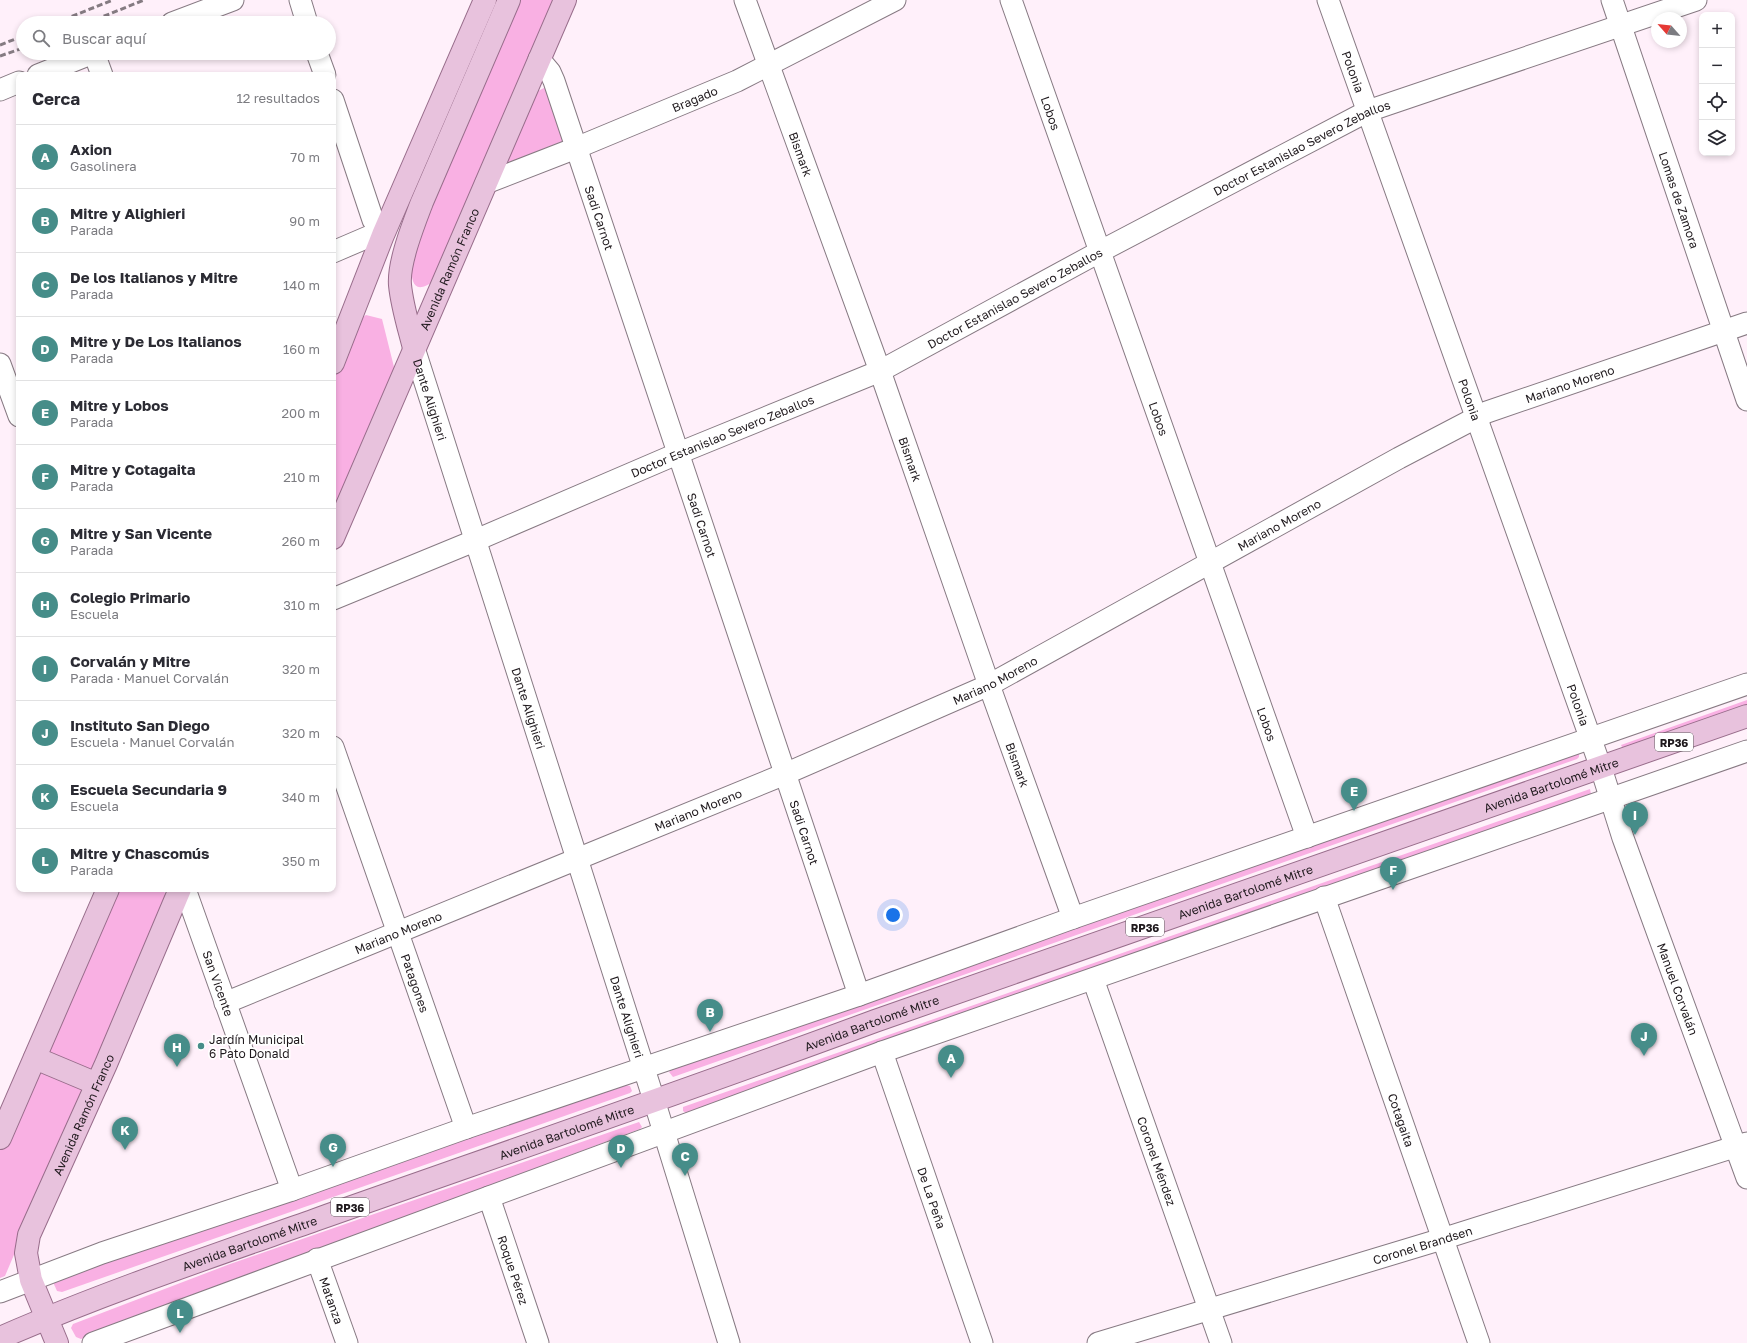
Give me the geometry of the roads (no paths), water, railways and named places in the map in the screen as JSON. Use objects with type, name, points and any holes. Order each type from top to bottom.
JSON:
[{"type":"main road","points":[[336,356],[383,235],[484,0]]},
{"type":"main road","points":[[336,356],[390,254],[499,0]]},
{"type":"main road","points":[[414,348],[400,284],[411,232],[422,202],[509,0]]},
{"type":"main road","name":"Avenida Ramón Franco","points":[[336,531],[565,0]]},
{"type":"main road","name":"Avenida Bartolomé Mitre","points":[[0,1338],[47,1317],[255,1241],[763,1062],[882,1018],[1747,716]]},
{"type":"main road","points":[[0,1138],[107,892]]},
{"type":"main road","name":"Avenida Ramón Franco","points":[[57,1343],[31,1280],[26,1253],[29,1235],[97,1084],[179,892]]},
{"type":"main road","points":[[35,1058],[97,1084]]},
{"type":"street","points":[[191,16],[233,0]]},
{"type":"street","points":[[300,0],[306,16]]},
{"type":"street","name":"Bismark","points":[[745,0],[880,371],[989,686],[1073,918]]},
{"type":"street","name":"Bragado","points":[[486,183],[576,148],[768,66],[895,0]]},
{"type":"street","name":"Lobos","points":[[1011,0],[1307,837]]},
{"type":"street","name":"Polonia","points":[[1328,0],[1611,799]]},
{"type":"street","name":"Lomas de Zamora","points":[[1612,0],[1747,400]]},
{"type":"street","name":"Doctor Estanislao Severo Zeballos","points":[[336,598],[474,541],[679,453],[880,371],[1101,251],[1368,111],[1696,0]]},
{"type":"street","name":"Sadi Carnot","points":[[539,59],[550,72],[554,81],[859,995]]},
{"type":"street","points":[[46,72],[76,60]]},
{"type":"street","points":[[97,60],[101,72]]},
{"type":"street","points":[[320,60],[324,72]]},
{"type":"street","points":[[0,90],[16,83]]},
{"type":"street","points":[[336,109],[373,220],[383,235],[368,237],[336,251]]},
{"type":"street","name":"Mariano Moreno","points":[[225,1003],[576,858],[785,774],[989,686],[1210,563],[1476,418],[1747,323]]},
{"type":"street","name":"Dante Alighieri","points":[[414,348],[474,541],[654,1100],[729,1343]]},
{"type":"street","points":[[0,364],[14,386],[16,398]]},
{"type":"street","points":[[0,1292],[102,1253],[292,1190],[466,1128],[859,995],[1073,918],[1747,684]]},
{"type":"street","points":[[93,1343],[316,1259],[882,1052],[1747,751]]},
{"type":"street","name":"Patagones","points":[[336,756],[466,1128]]},
{"type":"street","name":"Manuel Corvalán","points":[[1611,799],[1623,838],[1742,1145],[1747,1178]]},
{"type":"street","name":"San Vicente","points":[[186,892],[292,1190]]},
{"type":"street","name":"Cotagaita","points":[[1324,897],[1479,1343]]},
{"type":"street","name":"Coronel Méndez","points":[[1093,979],[1221,1343]]},
{"type":"street","name":"De La Peña","points":[[882,1052],[982,1343]]},
{"type":"street","name":"Coronel Brandsen","points":[[1098,1343],[1442,1239],[1742,1145]]},
{"type":"street","name":"Roque Pérez","points":[[489,1196],[538,1343]]},
{"type":"street","name":"Matanza","points":[[316,1259],[347,1343]]},
{"type":"railway","points":[[73,16],[113,0]]},
{"type":"railway","points":[[104,16],[144,0]]},
{"type":"railway","points":[[0,45],[16,39]]},
{"type":"railway","points":[[0,56],[16,50]]},
{"type":"place","name":"Mitre y Lobos","points":[[1354,811]]},
{"type":"place","name":"Corvalán y Mitre","points":[[1635,835]]},
{"type":"place","name":"Mitre y Cotagaita","points":[[1393,890]]},
{"type":"place","name":"Mitre y Alighieri","points":[[710,1032]]},
{"type":"place","name":"Jardín Municipal 6 Pato Donald","points":[[201,1046]]},
{"type":"place","name":"Instituto San Diego","points":[[1644,1056]]},
{"type":"place","name":"Colegio Primario","points":[[177,1067]]},
{"type":"place","name":"Axion","points":[[951,1078]]},
{"type":"place","name":"Escuela Secundaria 9","points":[[125,1150]]},
{"type":"place","name":"Mitre y San Vicente","points":[[333,1167]]},
{"type":"place","name":"Mitre y De Los Italianos","points":[[621,1168]]},
{"type":"place","name":"De los Italianos y Mitre","points":[[685,1176]]},
{"type":"place","name":"Mitre y Chascomús","points":[[180,1333]]}]
